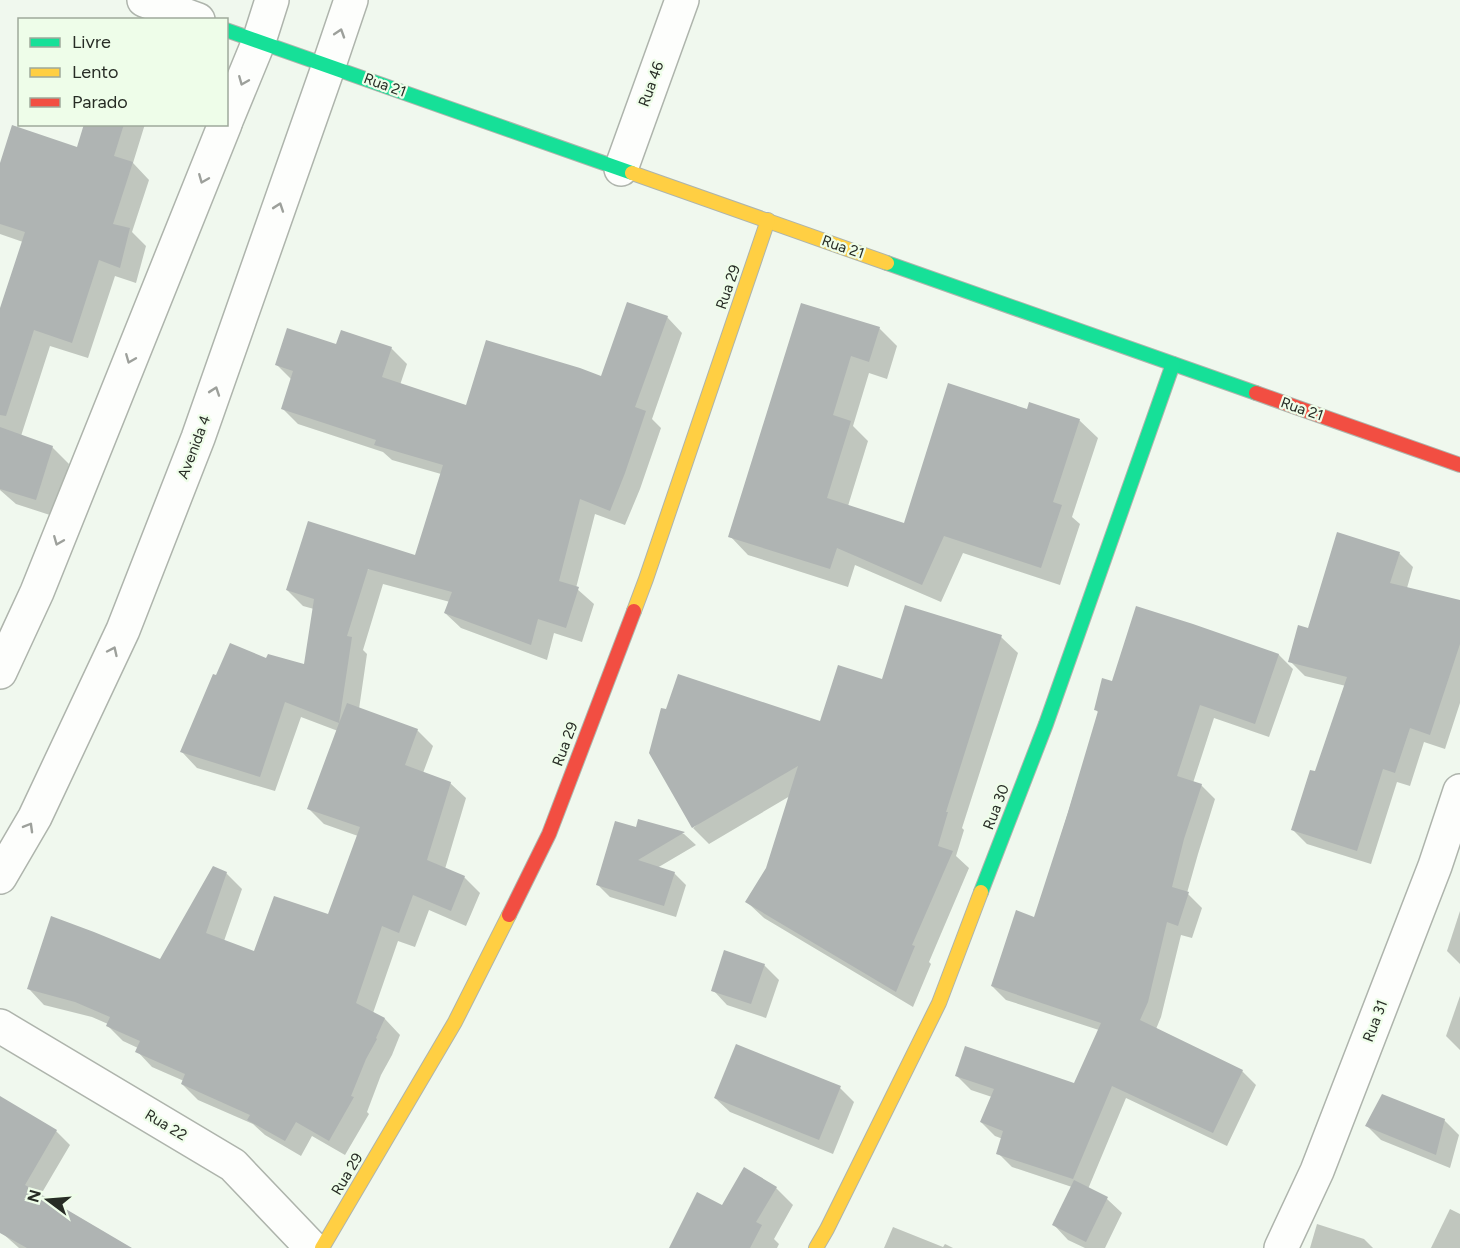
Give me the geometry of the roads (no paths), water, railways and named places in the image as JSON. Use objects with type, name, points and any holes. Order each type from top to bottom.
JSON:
[{"type":"street","points":[[144,0],[193,18]]},
{"type":"street","points":[[228,118],[259,41],[272,0]]},
{"type":"street","name":"Avenida 4","points":[[0,878],[35,817],[123,630],[198,438],[351,0]]},
{"type":"street","name":"Rua 46","points":[[621,169],[682,0]]},
{"type":"street","name":"Rua 21","points":[[228,31],[1460,465]]},
{"type":"street","points":[[0,672],[37,592],[225,126]]},
{"type":"street","name":"Rua 29","points":[[322,1248],[455,1022],[549,834],[646,579],[768,220]]},
{"type":"street","name":"Rua 30","points":[[816,1248],[939,1003],[1046,724],[1173,364]]},
{"type":"street","name":"Rua 31","points":[[1281,1248],[1317,1171],[1435,866],[1460,791]]},
{"type":"street","name":"Rua 22","points":[[0,1026],[233,1165],[312,1248]]}]
